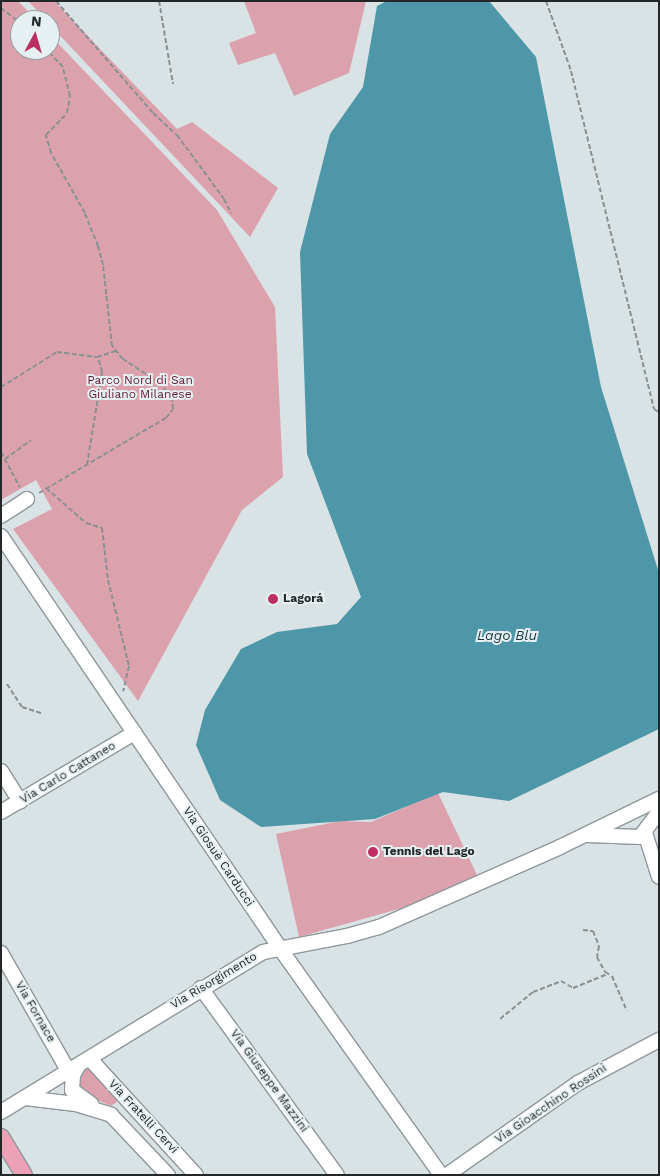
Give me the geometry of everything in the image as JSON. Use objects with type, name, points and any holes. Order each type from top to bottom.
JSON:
[{"type":"main road","points":[[1,1137],[24,1175]]},
{"type":"street","points":[[1,516],[27,500]]},
{"type":"street","name":"Via Giosuè Carducci","points":[[1,536],[279,947],[441,1175]]},
{"type":"street","name":"Via Carlo Cattaneo","points":[[1,812],[134,733]]},
{"type":"street","points":[[1,771],[20,801]]},
{"type":"street","name":"Via Risorgimento","points":[[1,1112],[79,1066],[253,957],[279,947],[331,940],[379,927],[584,835],[659,798]]},
{"type":"street","points":[[639,833],[659,812]]},
{"type":"street","points":[[639,833],[621,825],[629,813],[644,814],[639,833],[659,877]]},
{"type":"street","name":"Via Risorgimento","points":[[584,835],[639,833]]},
{"type":"street","name":"Via Fornace","points":[[1,953],[79,1066]]},
{"type":"street","name":"Via Giuseppe Mazzini","points":[[201,988],[337,1175]]},
{"type":"street","name":"Via Gioacchino Rossini","points":[[447,1175],[560,1096],[638,1049],[659,1040]]},
{"type":"street","points":[[79,1066],[73,1075],[72,1090],[98,1109]]},
{"type":"street","name":"Via Fratelli Cervi","points":[[79,1066],[132,1106],[196,1175]]},
{"type":"street","name":"Via Fratelli Cervi","points":[[25,1098],[57,1100],[98,1109],[116,1119],[168,1175]]},
{"type":"street","points":[[116,1119],[132,1106]]},
{"type":"path","points":[[56,1],[153,113],[177,135],[224,199],[231,213]]},
{"type":"path","points":[[159,1],[173,84]]},
{"type":"path","points":[[546,1],[571,71],[654,409],[659,412]]},
{"type":"path","points":[[1,452],[27,500],[166,418],[173,409],[172,397],[158,382],[112,346],[103,265],[98,246],[85,213],[51,153],[46,135],[67,113],[70,96],[63,67],[56,60]]},
{"type":"path","points":[[1,387],[57,352],[98,357],[116,351]]},
{"type":"path","points":[[87,465],[102,372],[98,357]]},
{"type":"path","points":[[5,459],[31,440]]},
{"type":"path","points":[[46,488],[86,524],[102,528],[108,580],[129,666],[123,692],[115,704]]},
{"type":"path","points":[[7,684],[22,707],[43,714]]},
{"type":"path","points":[[583,930],[593,931],[598,946],[597,957],[608,974],[612,976],[627,1011]]},
{"type":"path","points":[[500,1019],[533,992],[561,981],[573,988],[608,974]]},
{"type":"green space","name":"Parco Nord di San Giuliano Milanese","points":[[1,1],[18,1],[27,10],[10,10],[10,60],[60,60],[60,45],[217,210],[275,307],[283,477],[242,510],[138,701],[13,529],[52,509],[36,480],[1,500]]},
{"type":"green space","points":[[28,1],[54,1],[177,129],[192,122],[278,188],[250,237],[60,36],[60,10],[37,10]]},
{"type":"green space","points":[[244,1],[366,1],[349,73],[294,96],[275,53],[238,65],[229,43],[256,33]]},
{"type":"green space","name":"Tennis del Lago","points":[[438,793],[477,875],[420,903],[299,937],[276,834],[340,821],[371,822]]},
{"type":"green space","points":[[84,1068],[90,1069],[118,1101],[111,1106],[77,1091],[77,1074]]},
{"type":"water","name":"Lago Blu","points":[[387,1],[489,1],[536,57],[601,387],[659,573],[659,729],[509,801],[443,792],[375,819],[261,827],[220,800],[196,745],[205,710],[241,649],[277,632],[337,624],[361,597],[307,454],[300,252],[330,134],[363,87],[377,6]]},
{"type":"place","name":"Lagorá","points":[[273,599]]},
{"type":"place","name":"Tennis del Lago","points":[[373,852]]}]
